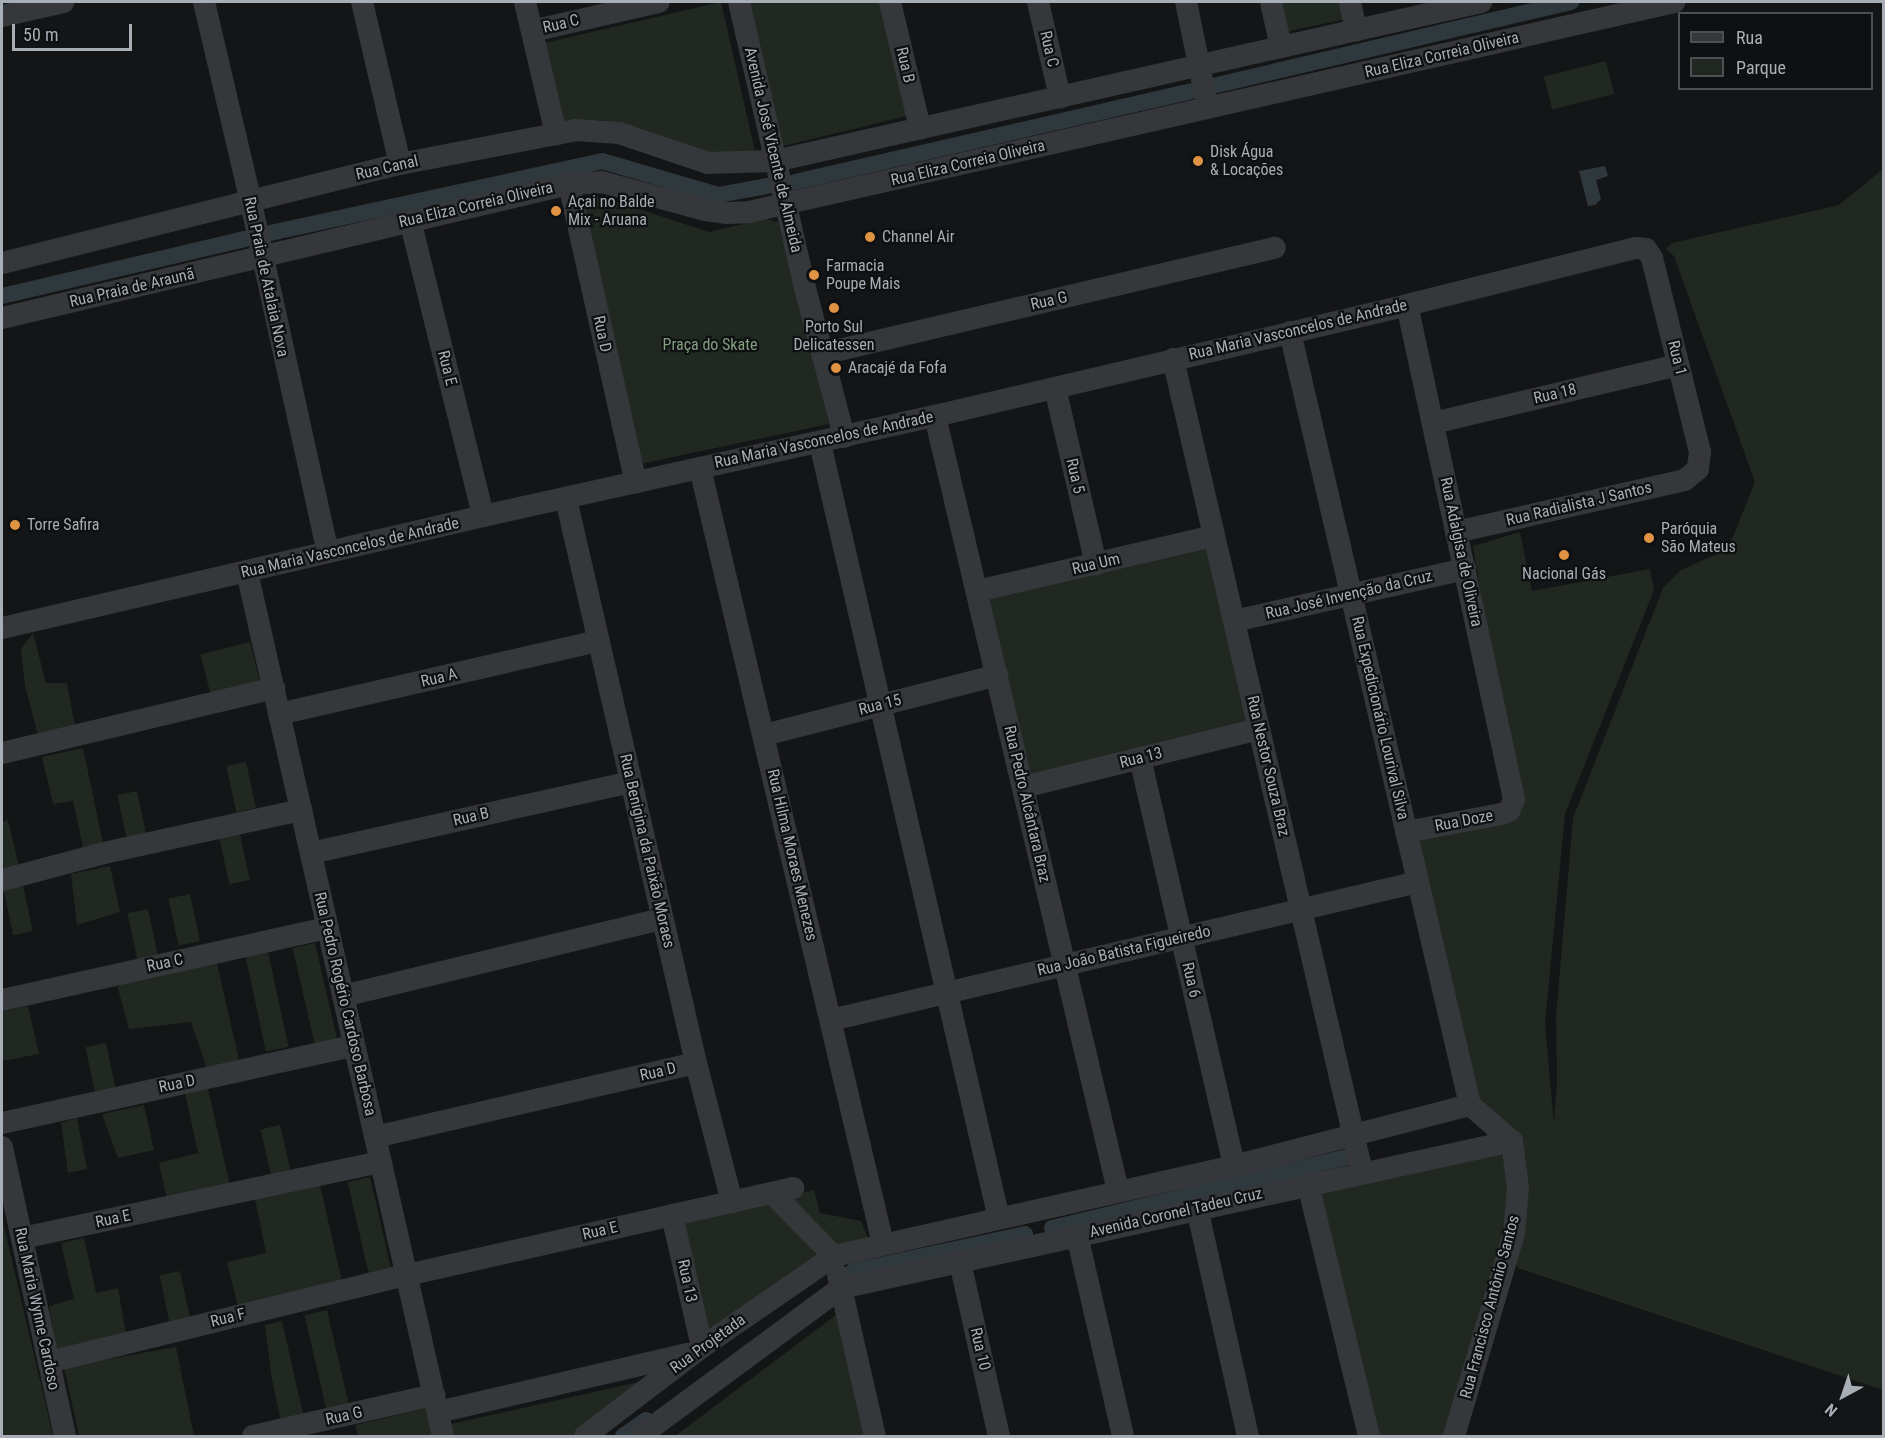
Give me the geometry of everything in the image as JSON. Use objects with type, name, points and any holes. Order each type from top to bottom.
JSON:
[{"type":"street","points":[[2,16],[63,2]]},
{"type":"street","name":"Rua Praia de Atalaia Nova","points":[[204,2],[328,552]]},
{"type":"street","points":[[362,2],[400,164]]},
{"type":"street","points":[[525,2],[556,134]]},
{"type":"street","name":"Rua C","points":[[532,31],[659,2]]},
{"type":"street","name":"Avenida José Vicente de Almeida","points":[[740,2],[775,161],[844,437]]},
{"type":"street","name":"Rua B","points":[[890,2],[920,128]]},
{"type":"street","name":"Rua C","points":[[1038,2],[1060,97]]},
{"type":"street","points":[[1186,2],[1208,108]]},
{"type":"street","points":[[1271,2],[1281,47]]},
{"type":"street","points":[[1350,2],[1356,30]]},
{"type":"street","points":[[775,161],[1481,2]]},
{"type":"street","name":"Rua Eliza Correia Oliveira","points":[[262,257],[569,184],[602,182],[705,210],[726,213],[786,205],[1674,2]]},
{"type":"street","name":"Rua Canal","points":[[2,263],[251,203],[400,164],[556,134],[598,130],[619,133],[708,164],[775,161]]},
{"type":"street","name":"Rua D","points":[[569,184],[636,483]]},
{"type":"street","name":"Rua E","points":[[410,220],[483,516]]},
{"type":"street","name":"Rua G","points":[[822,354],[1275,248]]},
{"type":"street","name":"Rua Maria Vasconcelos de Andrade","points":[[2,628],[483,516],[820,443],[1407,305],[1635,248],[1646,249]]},
{"type":"street","name":"Rua 1","points":[[1646,249],[1652,258],[1700,452],[1698,469]]},
{"type":"street","name":"Rua Praia de Araunã","points":[[2,318],[262,257]]},
{"type":"street","name":"Rua Adalgisa de Oliveira","points":[[1407,305],[1514,799]]},
{"type":"street","name":"Rua Expedicionário Lourival Silva","points":[[1290,332],[1470,1105]]},
{"type":"street","name":"Rua Nestor Souza Braz","points":[[1173,359],[1362,1172]]},
{"type":"street","name":"Rua 18","points":[[1433,423],[1678,365]]},
{"type":"street","name":"Rua 5","points":[[1054,388],[1096,564]]},
{"type":"street","name":"Rua Pedro Alcântara Braz","points":[[935,416],[1118,1191]]},
{"type":"street","points":[[820,443],[999,1219]]},
{"type":"street","name":"Rua Hilma Moraes Menezes","points":[[700,468],[883,1244]]},
{"type":"street","name":"Rua Radialista J Santos","points":[[1456,532],[1685,480],[1698,469]]},
{"type":"street","name":"Rua Benigina da Paixão Moraes","points":[[566,499],[696,1063],[732,1202]]},
{"type":"street","name":"Rua Um","points":[[977,591],[1214,536]]},
{"type":"street","name":"Rua José Invenção da Cruz","points":[[1234,621],[1465,569]]},
{"type":"street","name":"Rua Pedro Rogério Cardoso Barbosa","points":[[247,572],[443,1437]]},
{"type":"street","name":"Rua A","points":[[279,714],[599,642]]},
{"type":"street","name":"Rua 15","points":[[764,735],[997,675]]},
{"type":"street","points":[[2,753],[274,688]]},
{"type":"street","name":"Rua 13","points":[[1023,787],[1259,729]]},
{"type":"street","name":"Rua 6","points":[[1140,758],[1234,1166]]},
{"type":"street","name":"Rua B","points":[[311,853],[631,782]]},
{"type":"street","name":"Rua Doze","points":[[1406,832],[1501,814],[1509,811],[1514,799]]},
{"type":"street","points":[[2,880],[104,853],[301,810]]},
{"type":"street","name":"Rua João Batista Figueiredo","points":[[831,1020],[1418,882]]},
{"type":"street","points":[[344,996],[662,919]]},
{"type":"street","name":"Rua C","points":[[2,1000],[328,928]]},
{"type":"street","name":"Rua D","points":[[2,1123],[353,1046]]},
{"type":"street","name":"Rua D","points":[[375,1137],[696,1063]]},
{"type":"street","points":[[1470,1105],[1512,1141]]},
{"type":"street","name":"Avenida Coronel Tadeu Cruz","points":[[834,1256],[1234,1166],[1470,1105]]},
{"type":"street","name":"Avenida Coronel Tadeu Cruz","points":[[841,1288],[1197,1208],[1512,1141]]},
{"type":"street","name":"Rua Francisco Antônio Santos","points":[[1454,1437],[1514,1233],[1518,1188],[1512,1141]]},
{"type":"street","name":"Rua Maria Wynne Cardoso","points":[[2,1147],[65,1437]]},
{"type":"street","name":"Rua E","points":[[22,1238],[380,1162]]},
{"type":"street","points":[[1308,1184],[1369,1437]]},
{"type":"street","name":"Rua E","points":[[407,1275],[782,1190],[834,1256]]},
{"type":"street","points":[[1197,1208],[1248,1437]]},
{"type":"street","points":[[1031,1211],[1040,1244]]},
{"type":"street","name":"Rua 13","points":[[672,1215],[697,1350]]},
{"type":"street","points":[[1077,1235],[1123,1437]]},
{"type":"street","points":[[834,1256],[875,1437]]},
{"type":"street","name":"Rua Projetada","points":[[585,1437],[697,1350],[834,1256]]},
{"type":"street","name":"Rua 10","points":[[960,1262],[999,1437]]},
{"type":"street","name":"Rua F","points":[[48,1362],[407,1275]]},
{"type":"street","name":"Rua Projetada","points":[[640,1437],[841,1288]]},
{"type":"street","points":[[436,1404],[697,1350]]},
{"type":"street","name":"Rua G","points":[[254,1437],[436,1404]]},
{"type":"green space","points":[[721,2],[755,151],[714,157],[602,120],[563,125],[544,43]]},
{"type":"green space","points":[[749,2],[885,2],[911,115],[783,146]]},
{"type":"green space","points":[[1278,2],[1342,2],[1346,19],[1285,32]]},
{"type":"green space","points":[[1606,61],[1614,94],[1552,109],[1544,76]]},
{"type":"green space","points":[[1883,169],[1883,1390],[1518,1268],[1509,1255],[1453,1436],[1372,1436],[1319,1191],[1512,1141],[1483,1114],[1406,832],[1514,799],[1473,546],[1520,532],[1532,591],[1650,569],[1654,590],[1565,814],[1545,1023],[1554,1125],[1557,1080],[1556,1017],[1573,818],[1663,588],[1681,570],[1728,549],[1755,482],[1674,256],[1666,249],[1672,243],[1839,205]]},
{"type":"green space","name":"Praça do Skate","points":[[599,196],[709,232],[765,219],[778,222],[829,424],[640,464],[581,200],[584,197]]},
{"type":"green space","points":[[1207,549],[1248,726],[1027,777],[986,600]]},
{"type":"green space","points":[[33,633],[46,683],[67,683],[75,727],[38,735],[25,686],[21,649]]},
{"type":"green space","points":[[250,642],[261,685],[211,697],[201,654]]},
{"type":"green space","points":[[83,748],[103,843],[83,847],[73,801],[53,804],[42,757]]},
{"type":"green space","points":[[246,762],[256,808],[236,812],[226,766]]},
{"type":"green space","points":[[137,791],[147,837],[127,841],[117,795]]},
{"type":"green space","points":[[8,820],[19,866],[2,870],[2,822]]},
{"type":"green space","points":[[240,834],[250,880],[229,884],[219,838]]},
{"type":"green space","points":[[110,866],[120,912],[77,925],[71,874]]},
{"type":"green space","points":[[23,885],[33,931],[13,935],[3,889]]},
{"type":"green space","points":[[190,894],[200,941],[178,946],[168,899]]},
{"type":"green space","points":[[148,909],[158,956],[137,960],[127,913]]},
{"type":"green space","points":[[315,943],[337,1039],[315,1045],[293,948]]},
{"type":"green space","points":[[268,951],[288,1047],[266,1052],[246,956]]},
{"type":"green space","points":[[217,963],[239,1060],[207,1069],[191,1022],[129,1029],[117,985]]},
{"type":"green space","points":[[28,1006],[39,1054],[2,1061],[2,1012]]},
{"type":"green space","points":[[106,1043],[116,1090],[95,1094],[85,1047]]},
{"type":"green space","points":[[208,1089],[230,1185],[167,1199],[159,1163],[198,1153],[185,1093]]},
{"type":"green space","points":[[144,1105],[154,1150],[118,1158],[102,1114]]},
{"type":"green space","points":[[77,1118],[87,1169],[68,1173],[61,1123]]},
{"type":"green space","points":[[280,1125],[291,1171],[271,1175],[261,1129]]},
{"type":"green space","points":[[370,1177],[392,1273],[370,1279],[348,1182]]},
{"type":"green space","points":[[320,1185],[342,1281],[238,1307],[227,1262],[266,1253],[255,1199]]},
{"type":"green space","points":[[814,1190],[820,1213],[861,1221],[869,1241],[706,1335],[679,1223]]},
{"type":"green space","points":[[2,1218],[53,1436],[2,1436]]},
{"type":"green space","points":[[84,1238],[96,1293],[118,1288],[126,1334],[57,1350],[49,1306],[74,1299],[61,1243]]},
{"type":"green space","points":[[180,1271],[190,1317],[169,1321],[159,1275]]},
{"type":"green space","points":[[327,1310],[349,1406],[327,1412],[305,1315]]},
{"type":"green space","points":[[837,1314],[865,1436],[675,1436]]},
{"type":"green space","points":[[282,1321],[304,1418],[281,1423],[271,1374],[265,1325]]},
{"type":"green space","points":[[176,1347],[194,1436],[79,1436],[64,1367]]},
{"type":"green space","points":[[647,1380],[572,1436],[454,1436],[451,1424]]},
{"type":"green space","points":[[426,1408],[433,1436],[358,1436],[355,1425]]},
{"type":"shaded area","points":[[1605,166],[1608,176],[1596,180],[1601,199],[1595,205],[1588,206],[1579,171]]},
{"type":"waterway","points":[[1217,85],[1571,2]]},
{"type":"waterway","points":[[795,182],[1191,91]]},
{"type":"waterway","points":[[270,233],[602,161],[718,195],[767,186]]},
{"type":"waterway","points":[[2,296],[245,239]]},
{"type":"waterway","points":[[1052,1228],[1353,1156]]},
{"type":"waterway","points":[[853,1271],[1025,1234]]},
{"type":"waterway","points":[[623,1436],[646,1420]]},
{"type":"place","name":"Disk Água & Locações","points":[[1198,161]]},
{"type":"place","name":"Açai no Balde Mix - Aruana","points":[[556,211]]},
{"type":"place","name":"Channel Air","points":[[870,237]]},
{"type":"place","name":"Farmacia Poupe Mais","points":[[814,275]]},
{"type":"place","name":"Porto Sul Delicatessen","points":[[834,308]]},
{"type":"place","name":"Aracajé da Fofa","points":[[836,368]]},
{"type":"place","name":"Torre Safira","points":[[15,525]]},
{"type":"place","name":"Paróquia São Mateus","points":[[1649,538]]},
{"type":"place","name":"Nacional Gás","points":[[1564,555]]}]
